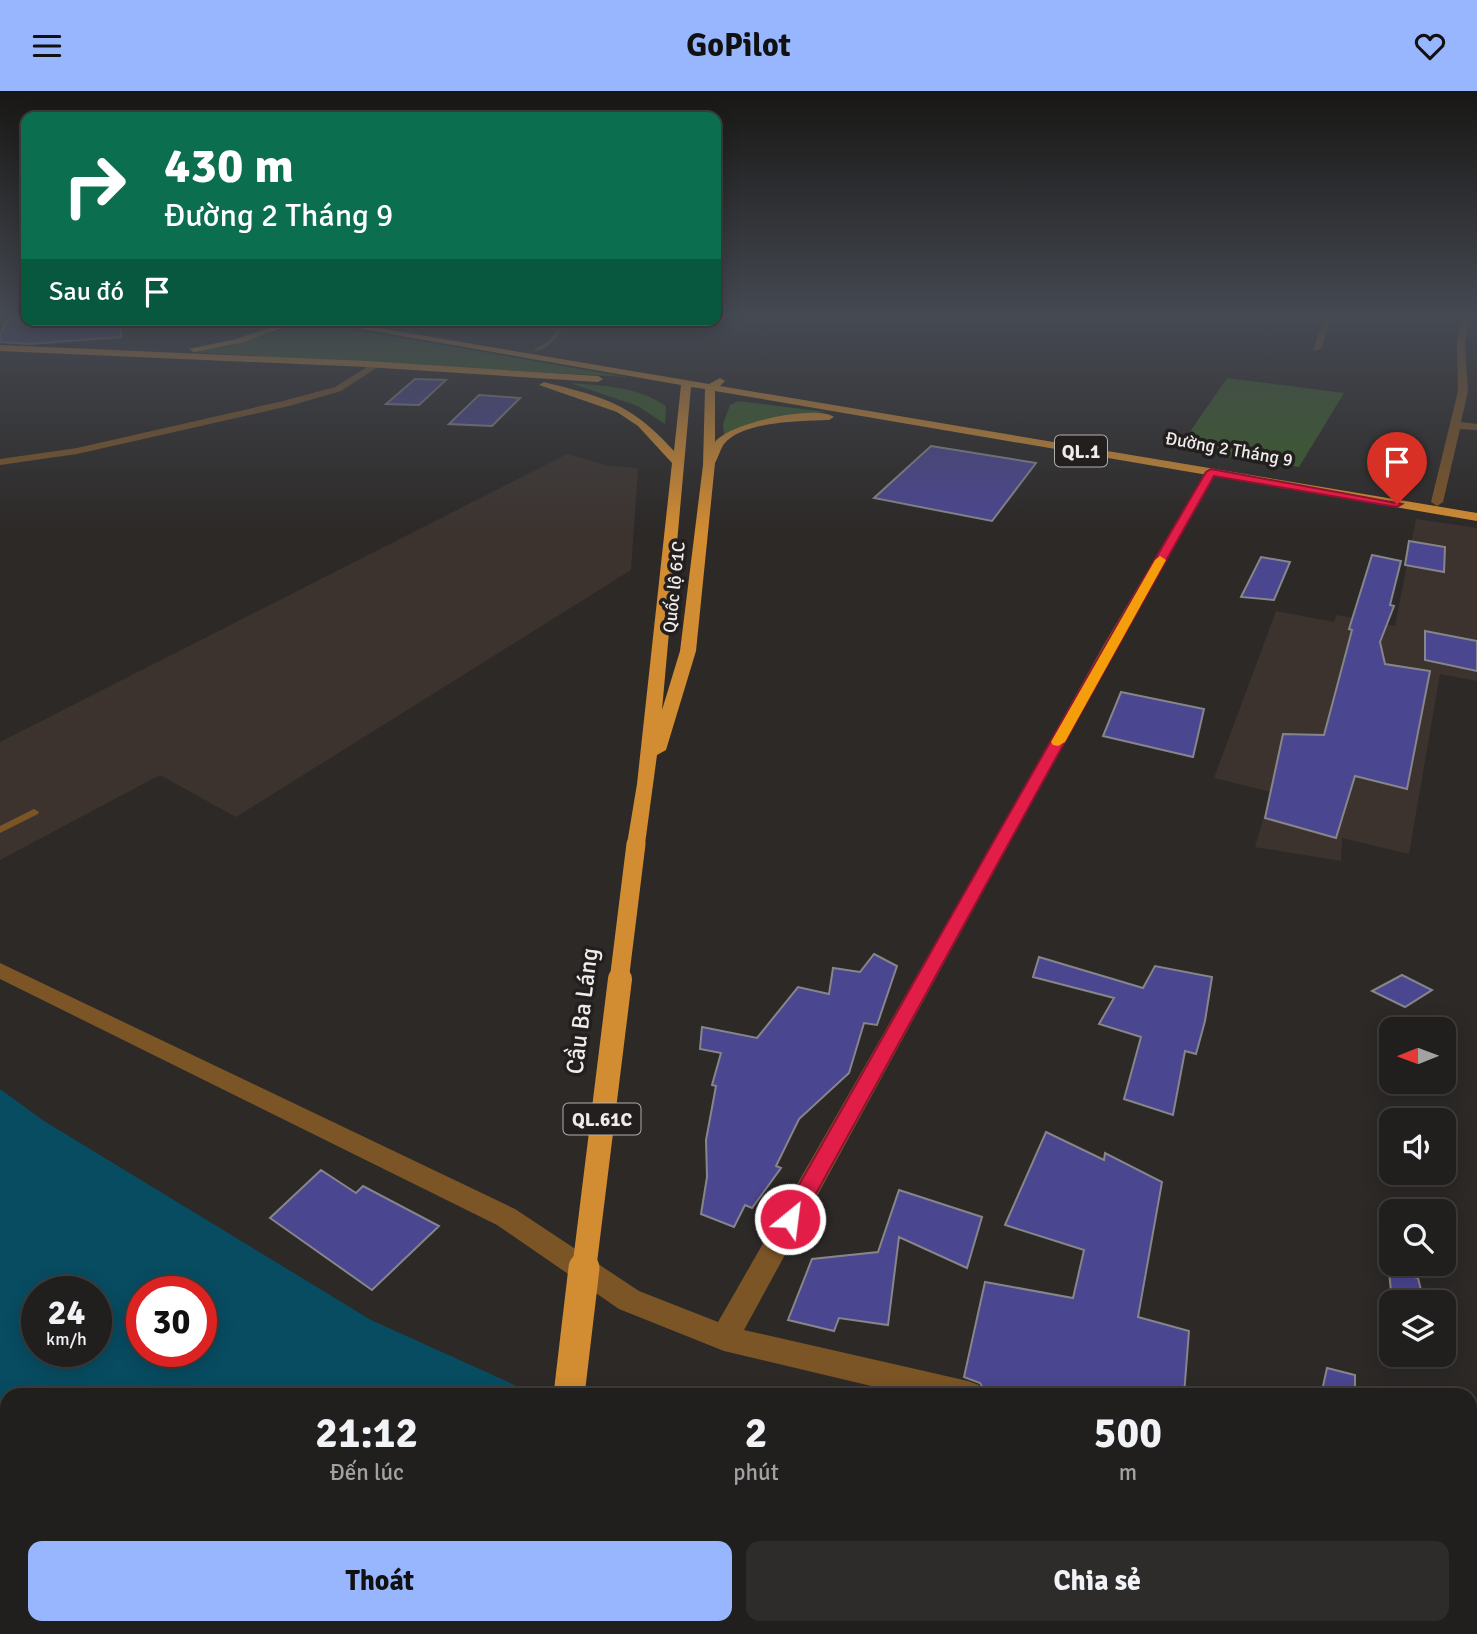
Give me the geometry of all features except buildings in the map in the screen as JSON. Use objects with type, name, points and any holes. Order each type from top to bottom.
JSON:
[{"type":"highway","points":[[554,388],[600,401],[640,423],[680,465]]},
{"type":"highway","name":"Quốc lộ 61C","points":[[636,844],[646,784],[658,649],[691,388]]},
{"type":"highway","name":"Quốc lộ 61C","points":[[646,784],[688,651],[709,465],[715,388]]},
{"type":"highway","name":"Đường 2 Tháng 9","points":[[735,388],[901,421],[1477,517]]},
{"type":"highway","name":"Đường 2 Tháng 9","points":[[740,388],[1477,508]]},
{"type":"highway","points":[[709,465],[722,441],[758,425],[813,417],[901,421]]},
{"type":"highway","name":"Cầu Ba Láng","points":[[570,1388],[636,844]]},
{"type":"street","points":[[0,462],[77,451],[285,404],[340,388]]},
{"type":"street","points":[[1437,502],[1463,391],[1477,393]]},
{"type":"street","points":[[1454,425],[1477,427]]},
{"type":"street","points":[[724,1338],[1031,792],[1110,646],[1211,472]]},
{"type":"street","points":[[0,970],[506,1217],[629,1300],[724,1338],[938,1388]]},
{"type":"lane","points":[[0,830],[34,812]]},
{"type":"shaded area","points":[[567,454],[606,465],[638,468],[631,570],[236,817],[160,775],[0,860],[0,742]]},
{"type":"shaded area","points":[[1416,519],[1477,528],[1477,681],[1440,674],[1409,854],[1342,838],[1341,861],[1255,847],[1271,792],[1214,778],[1276,611],[1334,622],[1337,615],[1395,626]]},
{"type":"green space","points":[[585,388],[620,388],[644,394],[666,406],[665,424],[638,406]]},
{"type":"green space","points":[[1220,388],[1305,388],[1344,393],[1299,467],[1178,449]]},
{"type":"green space","points":[[738,401],[826,412],[791,415],[724,435],[723,424],[730,405]]},
{"type":"water","points":[[0,1089],[44,1121],[371,1320],[522,1388],[0,1388]]},
{"type":"slow traffic","points":[[1058,742],[1160,560]]},
{"type":"route","points":[[790,1219],[1031,792],[1110,646],[1211,472],[1397,504]]}]
